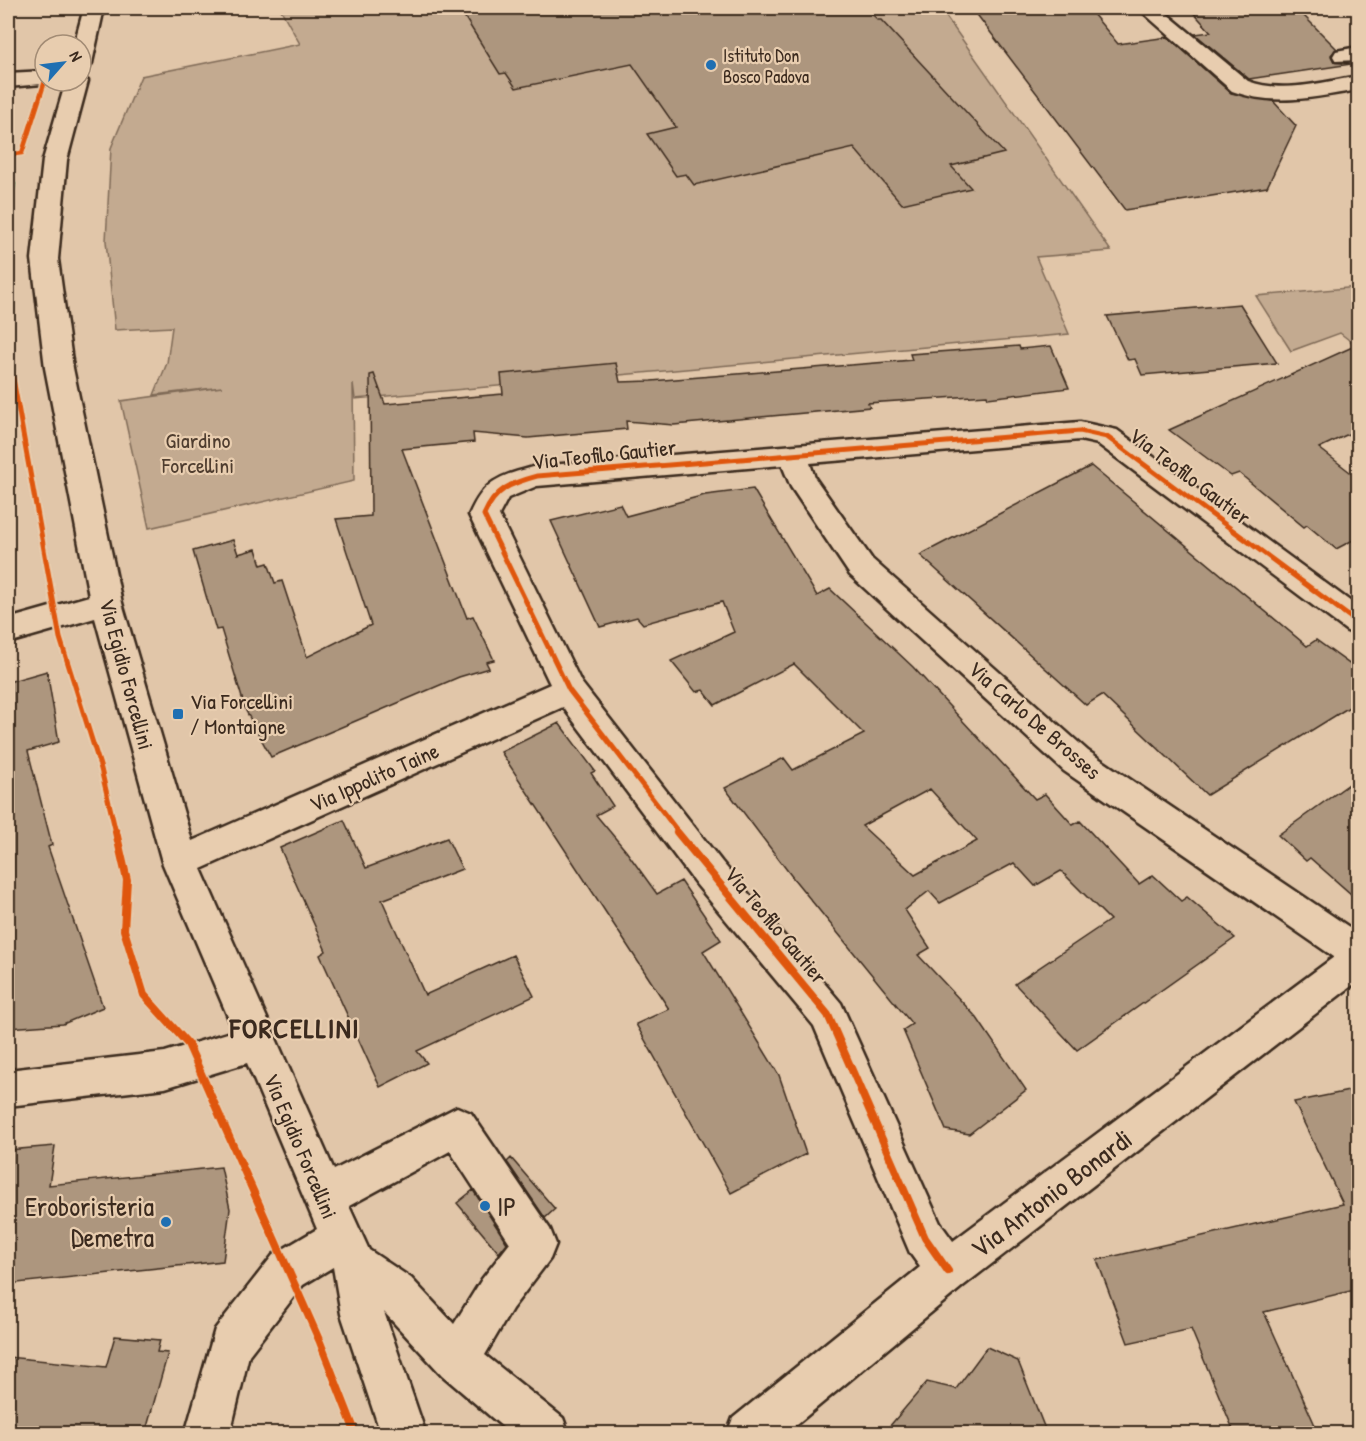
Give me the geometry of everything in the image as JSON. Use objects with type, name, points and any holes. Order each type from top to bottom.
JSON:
[{"type":"street","points":[[88,33],[94,8]]},
{"type":"street","points":[[1148,8],[1240,86],[1256,94],[1293,93],[1359,83]]},
{"type":"street","points":[[8,80],[33,79]]},
{"type":"street","name":"Via Egidio Forcellini","points":[[73,93],[55,160],[48,209],[45,259],[59,368],[106,603],[180,862],[347,1252],[363,1314],[404,1434]]},
{"type":"street","name":"Via Teofilo Gautier","points":[[948,1271],[925,1238],[828,1015],[710,873],[569,690],[484,515],[496,491],[537,476],[1080,430],[1107,437],[1359,623]]},
{"type":"street","name":"Via Carlo De Brosses","points":[[793,454],[801,480],[861,567],[1076,761],[1336,936],[1359,955]]},
{"type":"street","points":[[8,631],[106,603]]},
{"type":"street","name":"Via Ippolito Taine","points":[[180,862],[569,690]]},
{"type":"street","name":"Via Antonio Bonardi","points":[[749,1434],[948,1271],[1359,960]]},
{"type":"street","points":[[8,1088],[165,1070],[257,1042]]},
{"type":"street","points":[[323,1198],[457,1126],[535,1244],[497,1294],[456,1360]]},
{"type":"street","points":[[347,1252],[396,1293],[456,1360],[548,1434]]},
{"type":"street","name":"Via Egidio Forcellini","points":[[207,1434],[230,1344],[288,1270],[347,1252]]},
{"type":"green space","name":"Giardino Forcellini","points":[[280,8],[940,8],[1111,251],[1036,257],[1069,334],[355,399],[353,383],[354,481],[149,528],[121,401],[222,387],[154,395],[167,363],[172,327],[115,330],[106,241],[111,148],[141,76],[300,44]]},
{"type":"green space","points":[[1358,287],[1358,347],[1340,333],[1291,351],[1256,296]]},
{"type":"building","points":[[459,8],[866,8],[878,20],[881,20],[1004,153],[951,166],[971,188],[902,204],[854,148],[694,185],[686,174],[676,176],[647,134],[676,127],[632,64],[516,88],[506,73],[500,74]]},
{"type":"building","points":[[972,8],[1088,8],[1118,44],[1168,37],[1231,93],[1273,101],[1296,126],[1267,187],[1125,210]]},
{"type":"building","points":[[1189,8],[1296,8],[1337,49],[1331,55],[1334,62],[1351,64],[1249,79],[1195,34],[1211,32]]},
{"type":"building","points":[[1240,304],[1277,363],[1142,375],[1135,359],[1128,360],[1107,316]]},
{"type":"building","points":[[1359,344],[1359,429],[1319,448],[1359,479],[1359,537],[1336,549],[1307,525],[1304,527],[1239,473],[1231,476],[1169,430]]},
{"type":"building","points":[[1019,346],[1020,349],[1051,346],[1069,388],[988,398],[987,395],[868,403],[870,407],[674,425],[626,421],[627,429],[528,438],[473,433],[474,442],[402,449],[467,618],[473,616],[494,660],[486,662],[489,668],[459,677],[271,757],[246,711],[221,629],[216,630],[193,551],[233,540],[238,554],[256,549],[261,565],[268,563],[275,583],[282,581],[307,657],[371,625],[336,519],[371,516],[370,375],[374,374],[385,404],[503,394],[501,374],[616,363],[620,382],[651,381],[912,360],[910,354]]},
{"type":"building","points":[[1091,466],[1307,646],[1316,640],[1359,671],[1359,701],[1207,795],[1102,695],[1086,705],[920,555]]},
{"type":"building","points":[[753,489],[817,596],[830,589],[913,667],[1035,799],[1045,794],[1073,825],[1080,821],[1139,884],[1153,875],[1181,901],[1187,897],[1235,938],[1077,1050],[1015,984],[1110,920],[1061,871],[1035,886],[1014,863],[940,903],[929,891],[905,910],[930,948],[918,955],[977,1018],[1026,1090],[969,1134],[946,1130],[903,1030],[912,1024],[793,878],[725,788],[784,758],[793,770],[864,734],[794,664],[715,705],[703,690],[696,692],[671,661],[734,632],[722,602],[643,624],[637,617],[600,627],[551,521],[620,504],[626,516],[705,495]],"holes":[[[930,789],[977,841],[915,875],[862,826]]]},
{"type":"building","points":[[47,671],[59,742],[28,751],[52,845],[48,847],[103,1007],[63,1024],[8,1028],[8,682]]},
{"type":"building","points":[[559,723],[595,771],[591,773],[613,806],[596,815],[657,894],[681,881],[721,940],[703,951],[779,1075],[806,1154],[731,1193],[636,1024],[669,1009],[501,752]]},
{"type":"building","points":[[1359,777],[1359,901],[1310,858],[1306,861],[1278,835]]},
{"type":"building","points":[[344,820],[366,868],[447,838],[462,869],[382,900],[425,995],[513,955],[534,996],[417,1051],[427,1063],[380,1087],[320,955],[326,951],[280,848]]},
{"type":"building","points":[[1359,1089],[1359,1289],[1264,1312],[1319,1434],[1235,1434],[1191,1329],[1128,1343],[1097,1260],[1343,1204],[1294,1102]]},
{"type":"building","points":[[55,1146],[49,1185],[221,1167],[230,1209],[223,1261],[8,1284],[8,1150]]},
{"type":"building","points":[[511,1158],[555,1209],[545,1218],[507,1162]]},
{"type":"building","points":[[473,1190],[507,1243],[499,1253],[457,1203]]},
{"type":"building","points":[[115,1336],[160,1340],[157,1352],[168,1353],[145,1434],[8,1434],[8,1357],[106,1367]]},
{"type":"building","points":[[987,1347],[1018,1361],[1047,1434],[883,1434],[927,1382],[956,1389]]},
{"type":"marked path","points":[[8,181],[15,180],[8,229]]},
{"type":"cycle path","points":[[8,155],[22,153],[41,93]]},
{"type":"cycle path","points":[[8,349],[60,638],[101,769],[127,880],[124,930],[144,995],[188,1044],[320,1342],[356,1434]]},
{"type":"cycle path","points":[[948,1271],[925,1238],[828,1015],[709,873],[569,690],[484,515],[493,497],[510,484],[537,476],[1080,431],[1107,437],[1358,623]]},
{"type":"place","name":"Istituto Don Bosco Padova","points":[[711,65]]},
{"type":"place","name":"Via Forcellini / Montaigne","points":[[178,714]]},
{"type":"place","name":"IP","points":[[485,1206]]},
{"type":"place","name":"Eroboristeria Demetra","points":[[166,1222]]},
{"type":"district","name":"FORCELLINI","points":[[295,1028]]}]
